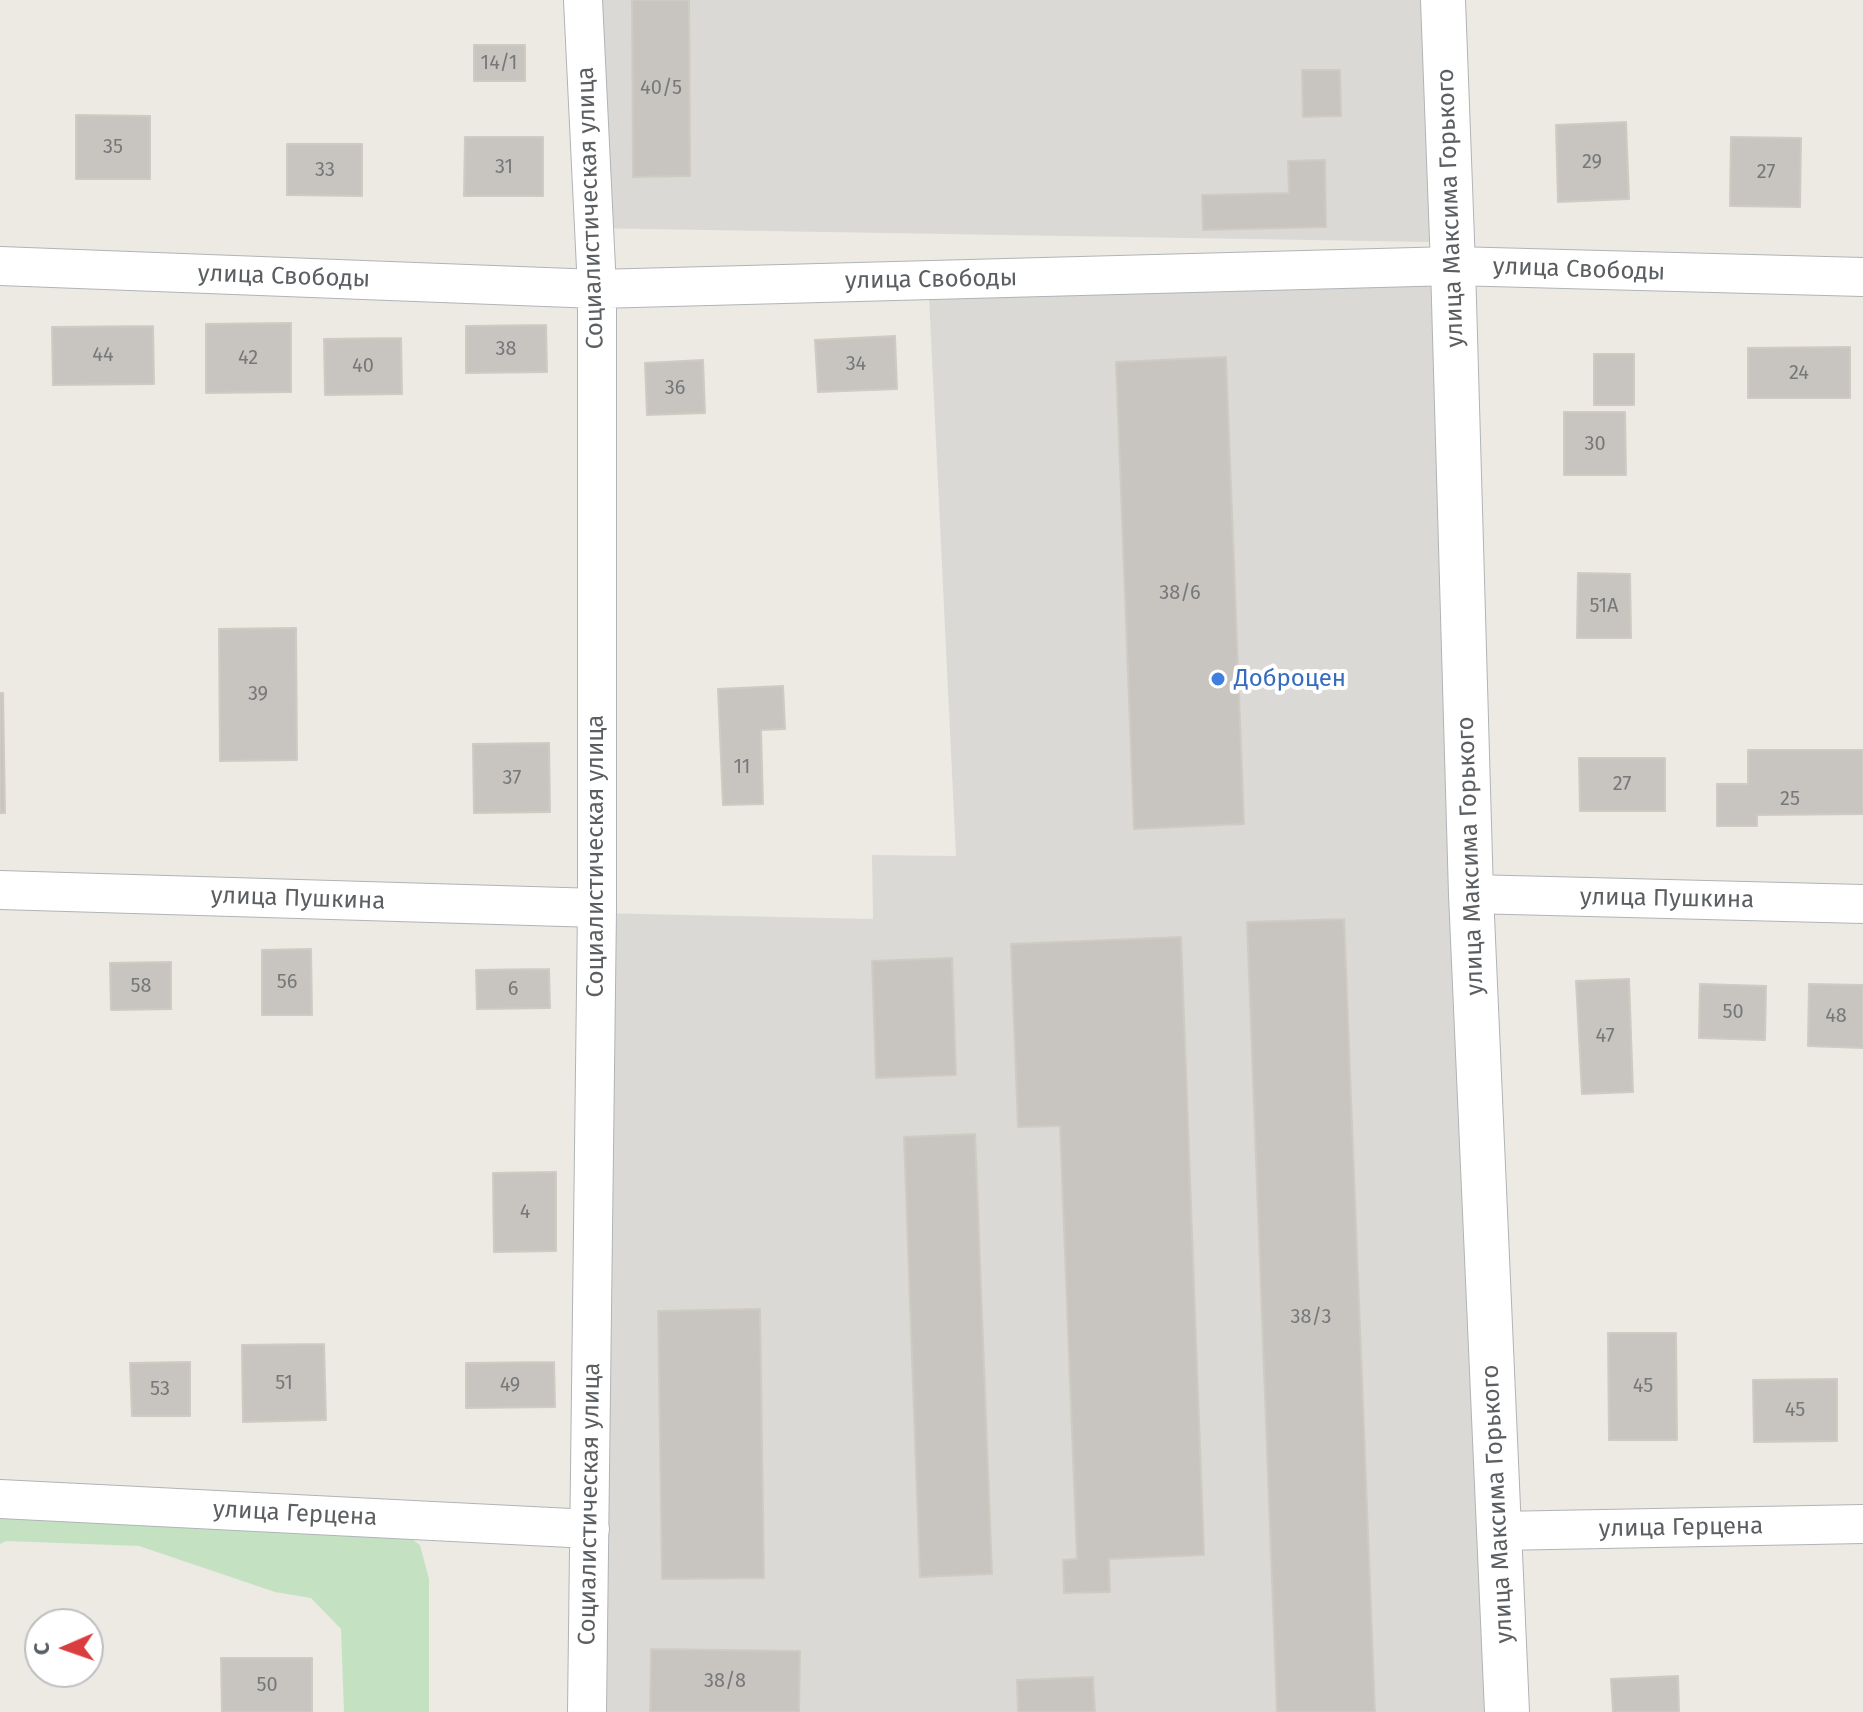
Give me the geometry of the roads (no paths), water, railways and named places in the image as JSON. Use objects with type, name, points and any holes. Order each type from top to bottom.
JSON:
[{"type":"street","name":"Социалистическая улица","points":[[583,0],[597,289],[597,908],[587,1712]]},
{"type":"street","name":"улица Максима Горького","points":[[1443,0],[1471,894],[1507,1712]]},
{"type":"street","name":"улица Свободы","points":[[0,266],[597,289],[1453,266],[1863,277]]},
{"type":"street","name":"улица Пушкина","points":[[0,890],[597,908]]},
{"type":"street","name":"улица Пушкина","points":[[1471,894],[1863,904]]},
{"type":"street","name":"улица Герцена","points":[[0,1499],[590,1529]]},
{"type":"street","name":"улица Герцена","points":[[1499,1531],[1863,1524]]},
{"type":"place","name":"Доброцен","points":[[1218,679]]}]
